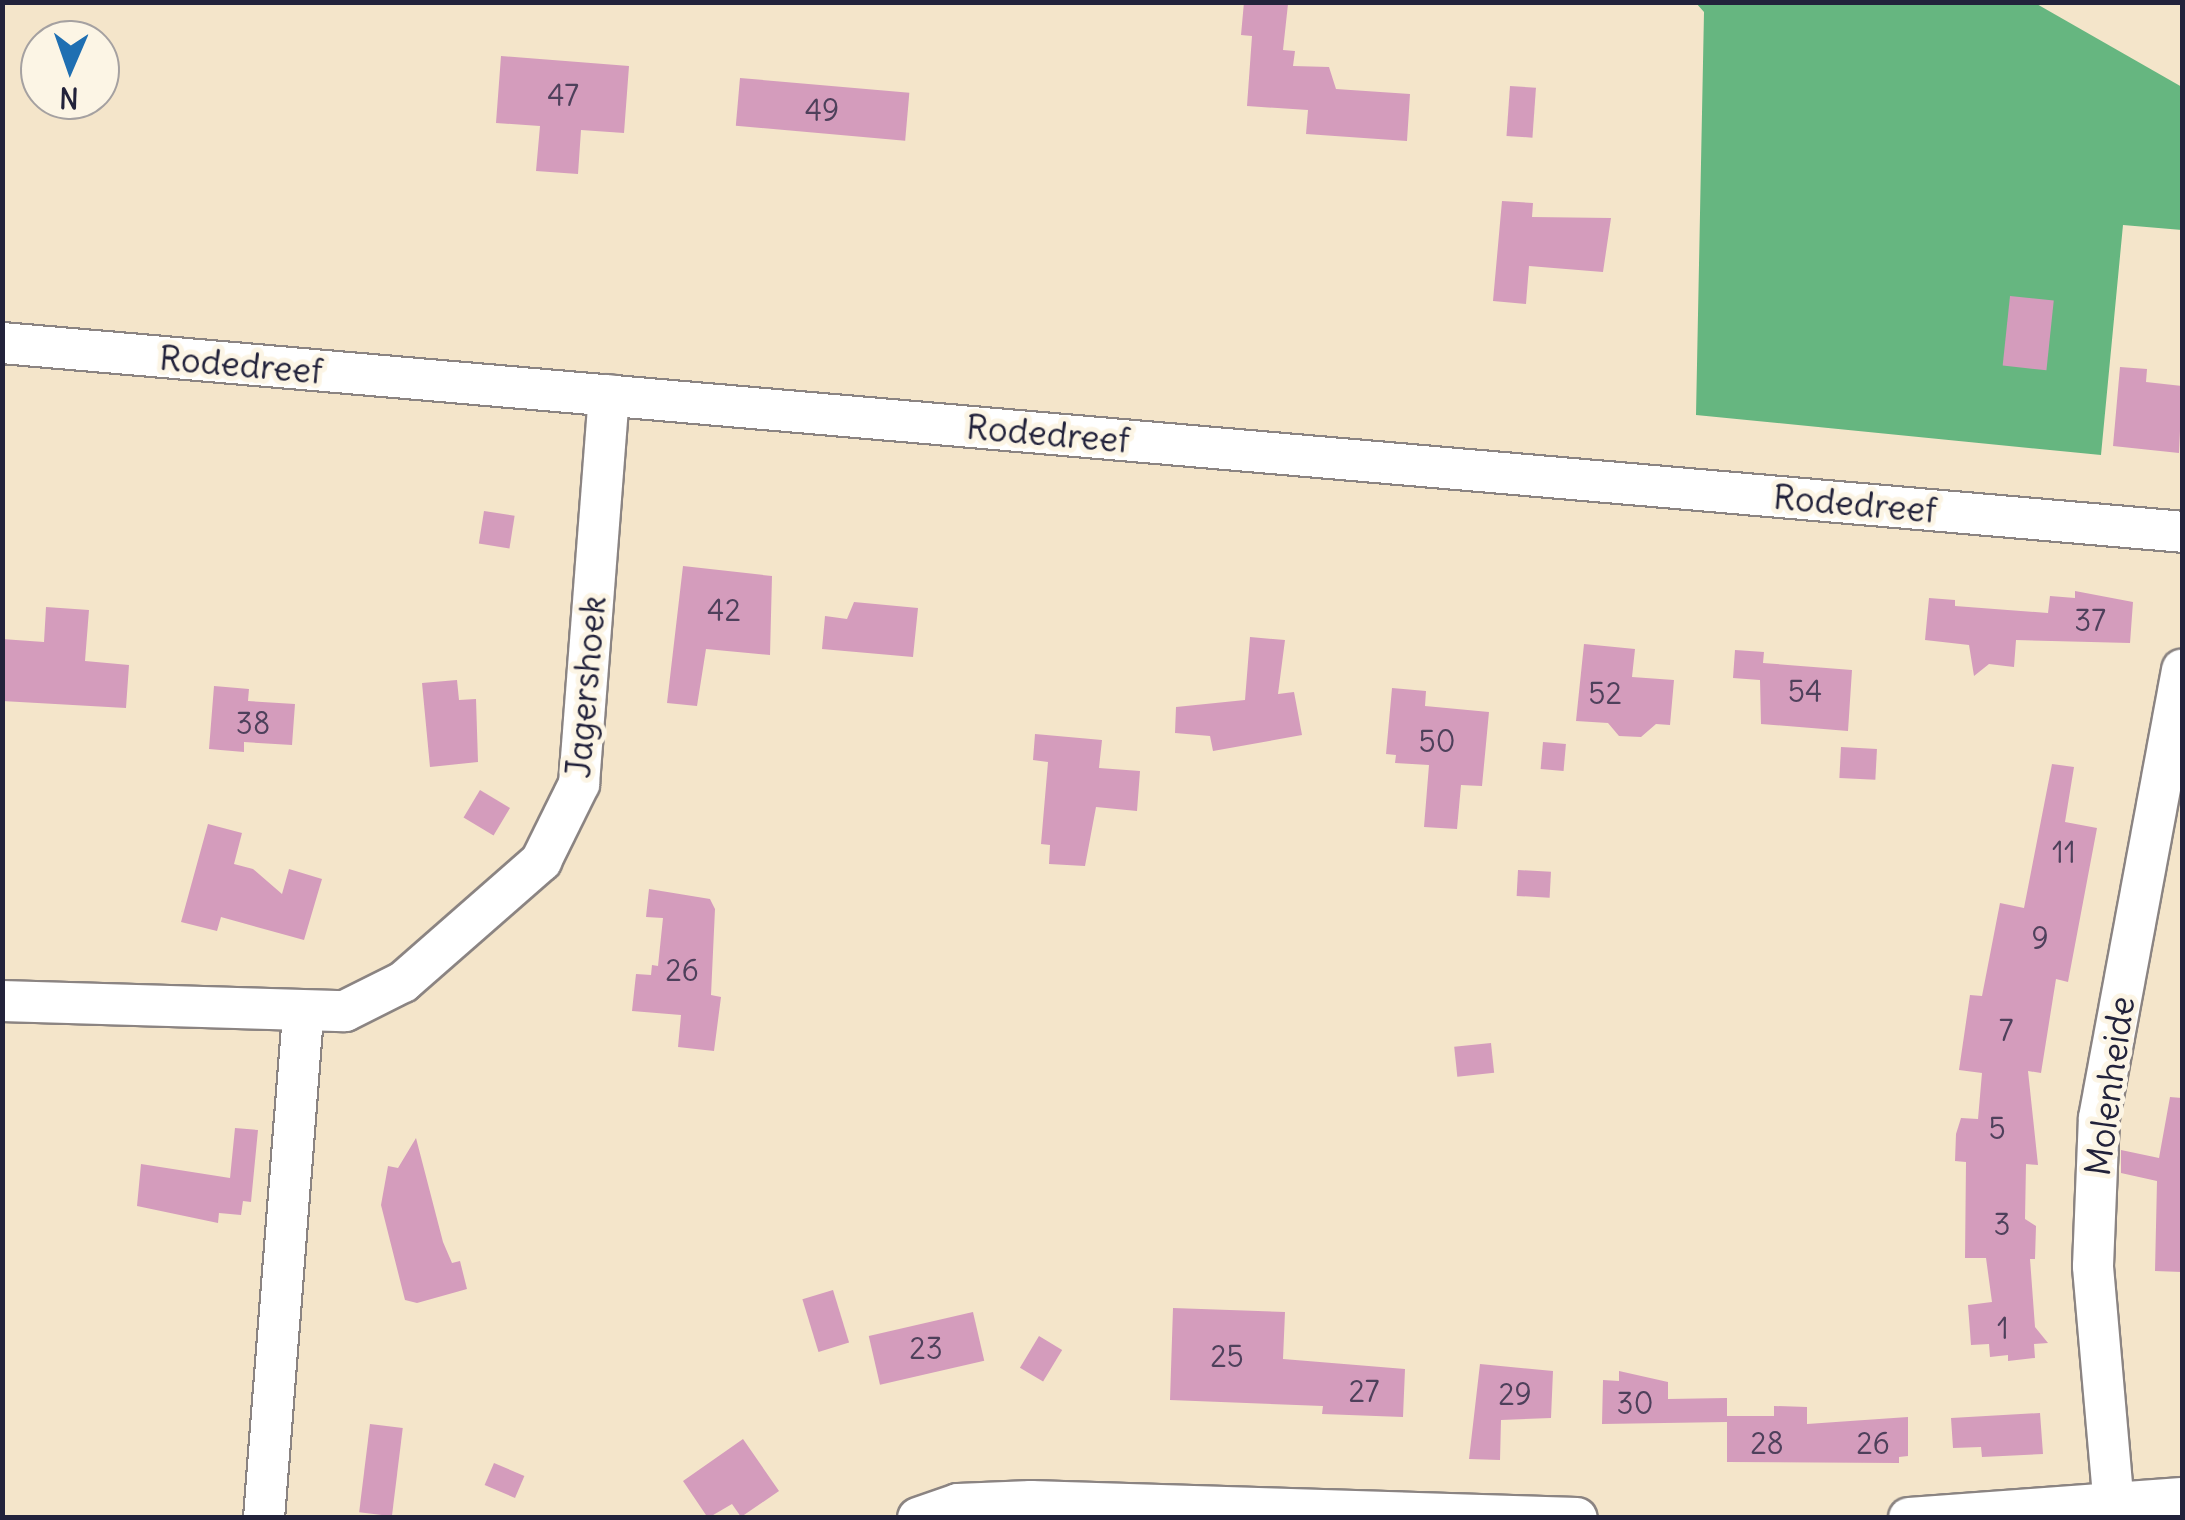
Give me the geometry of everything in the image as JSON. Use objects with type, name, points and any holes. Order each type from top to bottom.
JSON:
[{"type":"street","name":"Rodedreef","points":[[2,342],[2182,532]]},
{"type":"street","name":"Jagershoek","points":[[2,1001],[304,1015],[345,1012],[402,982],[541,861],[567,819],[579,784],[609,395]]},
{"type":"street","name":"Molenheide","points":[[2114,1507],[2093,1266],[2099,1118],[2182,670]]},
{"type":"street","points":[[264,1518],[304,1015]]},
{"type":"street","points":[[1909,1518],[2114,1507],[2182,1498]]},
{"type":"street","points":[[918,1518],[958,1504],[1032,1501],[1577,1518]]},
{"type":"green space","points":[[1696,3],[2035,3],[2182,87],[2182,230],[2123,225],[2101,455],[1696,415],[1704,12]]},
{"type":"building","points":[[1244,2],[1288,4],[1283,50],[1295,51],[1293,66],[1329,67],[1336,89],[1410,94],[1407,141],[1306,134],[1308,110],[1247,106],[1252,36],[1241,35]]},
{"type":"building","points":[[501,56],[629,66],[624,133],[581,130],[578,174],[536,171],[540,126],[496,123]]},
{"type":"building","points":[[740,78],[909,93],[905,141],[736,126]]},
{"type":"building","points":[[1510,86],[1536,88],[1532,138],[1507,136]]},
{"type":"building","points":[[1502,201],[1533,203],[1532,217],[1611,218],[1603,272],[1529,266],[1526,304],[1493,301]]},
{"type":"building","points":[[2010,296],[2054,301],[2046,370],[2003,366]]},
{"type":"building","points":[[2120,367],[2147,369],[2146,382],[2182,386],[2179,453],[2113,446]]},
{"type":"building","points":[[484,511],[515,516],[509,548],[479,544]]},
{"type":"building","points":[[683,566],[772,576],[770,655],[706,649],[697,706],[667,703]]},
{"type":"building","points":[[2075,591],[2133,602],[2130,643],[2016,640],[2014,667],[1989,664],[1974,676],[1969,645],[1925,640],[1929,598],[1955,600],[1955,606],[2048,613],[2050,596],[2075,598]]},
{"type":"building","points":[[854,602],[918,608],[913,657],[822,649],[825,616],[847,619]]},
{"type":"building","points":[[46,607],[89,610],[85,661],[129,665],[126,708],[2,701],[2,639],[44,642]]},
{"type":"building","points":[[1250,637],[1285,640],[1278,694],[1294,692],[1302,735],[1213,751],[1210,736],[1175,733],[1176,707],[1245,700]]},
{"type":"building","points":[[1584,644],[1635,649],[1632,677],[1674,680],[1670,725],[1656,724],[1641,737],[1619,736],[1608,723],[1576,721]]},
{"type":"building","points":[[1735,650],[1764,652],[1763,663],[1852,670],[1848,731],[1761,724],[1760,680],[1733,678]]},
{"type":"building","points":[[457,680],[459,700],[476,699],[478,762],[430,767],[422,683]]},
{"type":"building","points":[[214,686],[249,689],[248,701],[295,704],[292,745],[244,742],[244,752],[209,749]]},
{"type":"building","points":[[1392,688],[1426,691],[1425,706],[1489,712],[1482,786],[1461,785],[1457,829],[1424,827],[1429,765],[1395,763],[1396,755],[1386,754]]},
{"type":"building","points":[[1035,734],[1102,740],[1099,768],[1140,771],[1137,811],[1096,807],[1085,866],[1049,864],[1050,845],[1041,844],[1048,762],[1033,760]]},
{"type":"building","points":[[1543,742],[1566,744],[1564,771],[1541,769]]},
{"type":"building","points":[[1841,747],[1877,749],[1875,780],[1839,778]]},
{"type":"building","points":[[2052,764],[2074,767],[2065,822],[2097,828],[2068,982],[2056,979],[2041,1073],[2028,1071],[2038,1165],[2026,1164],[2025,1219],[2036,1226],[2035,1259],[2030,1259],[2035,1327],[2048,1343],[2034,1344],[2035,1358],[2008,1361],[2008,1355],[1990,1357],[1989,1344],[1971,1345],[1968,1305],[1992,1302],[1986,1258],[1965,1258],[1966,1162],[1955,1161],[1961,1118],[1978,1119],[1982,1073],[1959,1070],[1970,995],[1982,996],[2000,903],[2024,908]]},
{"type":"building","points":[[480,790],[510,808],[494,835],[464,817]]},
{"type":"building","points":[[208,824],[242,833],[234,864],[253,869],[282,894],[289,869],[322,879],[304,940],[221,917],[217,931],[181,922]]},
{"type":"building","points":[[1518,870],[1551,872],[1550,898],[1517,896]]},
{"type":"building","points":[[649,889],[710,899],[715,909],[711,995],[721,997],[714,1051],[678,1047],[681,1015],[632,1011],[636,974],[651,975],[652,965],[658,966],[663,918],[646,917]]},
{"type":"building","points":[[1491,1043],[1494,1073],[1457,1077],[1454,1047]]},
{"type":"building","points":[[2170,1097],[2182,1098],[2182,1272],[2155,1271],[2157,1181],[2121,1173],[2121,1150],[2159,1158]]},
{"type":"building","points":[[235,1128],[258,1130],[251,1202],[243,1201],[241,1215],[219,1213],[218,1223],[137,1206],[141,1164],[230,1178]]},
{"type":"building","points":[[416,1138],[443,1242],[452,1263],[460,1261],[467,1289],[417,1303],[405,1300],[381,1205],[388,1166],[398,1168]]},
{"type":"building","points":[[833,1290],[849,1343],[818,1352],[802,1299]]},
{"type":"building","points":[[1173,1308],[1285,1312],[1283,1359],[1405,1369],[1403,1417],[1322,1414],[1323,1406],[1170,1400]]},
{"type":"building","points":[[973,1312],[984,1361],[880,1385],[869,1336]]},
{"type":"building","points":[[1039,1336],[1062,1350],[1043,1382],[1020,1368]]},
{"type":"building","points":[[1480,1364],[1553,1371],[1551,1418],[1501,1420],[1500,1460],[1469,1459]]},
{"type":"building","points":[[1619,1371],[1668,1382],[1668,1399],[1727,1398],[1727,1422],[1602,1424],[1603,1380],[1619,1381]]},
{"type":"building","points":[[1774,1406],[1807,1407],[1807,1424],[1908,1417],[1908,1456],[1899,1457],[1899,1463],[1727,1462],[1727,1416],[1774,1416]]},
{"type":"building","points":[[2040,1413],[2043,1454],[1982,1457],[1981,1447],[1953,1448],[1951,1418]]},
{"type":"building","points":[[370,1424],[403,1428],[392,1516],[359,1512]]},
{"type":"building","points":[[743,1439],[779,1491],[741,1517],[732,1504],[708,1518],[683,1481]]},
{"type":"building","points":[[494,1463],[524,1476],[515,1498],[485,1485]]}]
